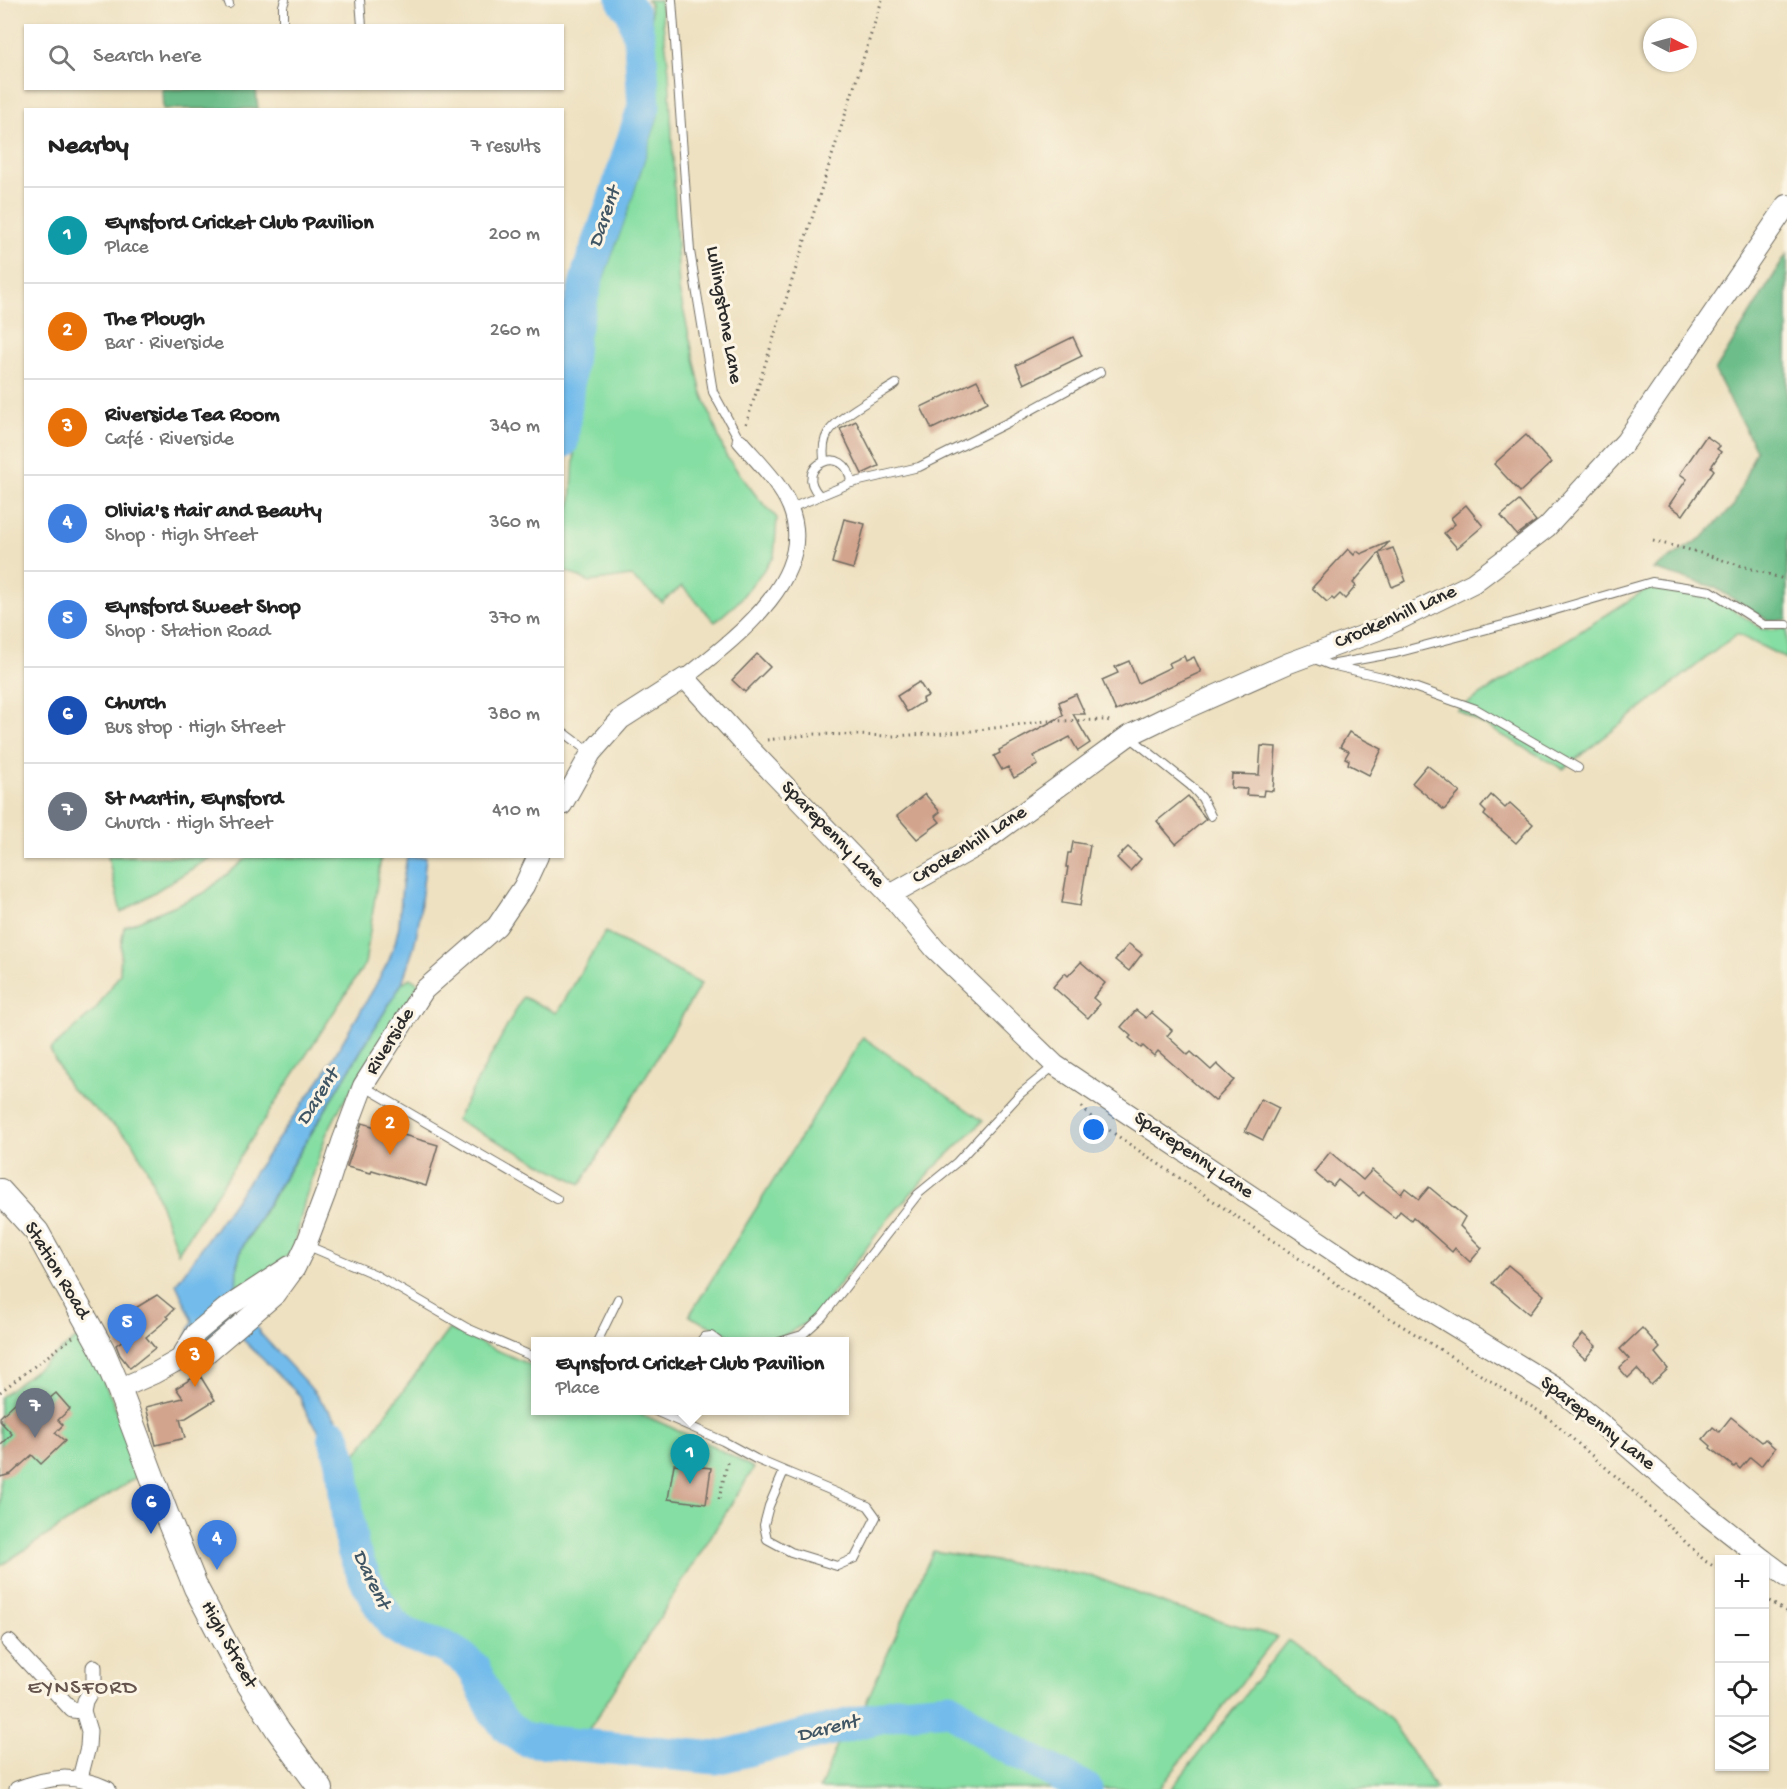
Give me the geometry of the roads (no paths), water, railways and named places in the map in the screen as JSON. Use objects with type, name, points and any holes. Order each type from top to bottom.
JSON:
[{"type":"main road","name":"Station Road","points":[[0,1191],[37,1232],[102,1349],[119,1389]]},
{"type":"main road","name":"High Street","points":[[119,1389],[196,1588],[236,1664],[278,1730],[321,1789]]},
{"type":"street","name":"Crockenhill Lane","points":[[890,895],[979,845],[1127,737],[1168,716],[1308,656],[1378,630],[1473,583],[1547,527],[1626,441],[1787,205]]},
{"type":"street","name":"Lullingstone Lane","points":[[685,678],[748,624],[778,591],[795,554],[795,526],[791,508],[785,496],[740,441]]},
{"type":"street","name":"Sparepenny Lane","points":[[685,678],[890,895],[935,949],[1055,1065],[1353,1264],[1558,1389],[1758,1555]]},
{"type":"street","points":[[564,801],[591,753],[621,719],[685,678]]},
{"type":"street","name":"Riverside","points":[[180,1359],[200,1359],[276,1294],[295,1268],[326,1192],[363,1086],[424,990],[496,926],[524,886],[537,858]]},
{"type":"street","name":"Riverside","points":[[119,1389],[180,1359],[196,1333],[226,1308],[302,1253]]},
{"type":"street","name":"Sparepenny Lane","points":[[1769,1564],[1787,1577]]},
{"type":"street","points":[[9,1642],[72,1710],[83,1711]]},
{"type":"street","points":[[80,1778],[88,1747],[89,1731],[83,1711],[85,1701],[94,1684],[94,1666]]},
{"type":"street","points":[[17,1789],[48,1779],[80,1778],[108,1789]]},
{"type":"lane","points":[[283,24],[285,0]]},
{"type":"lane","points":[[360,0],[362,24]]},
{"type":"lane","name":"Lullingstone Lane","points":[[672,0],[692,263],[713,392],[740,441]]},
{"type":"lane","points":[[791,508],[851,483],[920,466],[1011,421],[1100,372]]},
{"type":"lane","points":[[824,460],[824,443],[828,432],[838,422],[896,384]]},
{"type":"lane","points":[[819,495],[811,482],[812,474],[816,466],[824,460],[842,463],[851,476],[851,483]]},
{"type":"lane","points":[[1330,665],[1396,653],[1652,582],[1712,591],[1764,625],[1787,625]]},
{"type":"lane","points":[[1308,656],[1330,665],[1391,679],[1476,709],[1578,768]]},
{"type":"lane","points":[[564,733],[591,753]]},
{"type":"lane","points":[[1127,737],[1191,786],[1202,798],[1211,816]]},
{"type":"lane","points":[[794,1337],[802,1335],[822,1317],[918,1194],[957,1162],[1020,1094],[1055,1065]]},
{"type":"lane","points":[[363,1086],[558,1199]]},
{"type":"lane","points":[[302,1253],[374,1274],[467,1328],[531,1356]]},
{"type":"lane","points":[[599,1337],[618,1299]]},
{"type":"lane","points":[[664,1415],[723,1441],[756,1459],[868,1506],[876,1517],[855,1558],[837,1566],[791,1552],[767,1539],[764,1525],[769,1506],[784,1471]]},
{"type":"water","points":[[407,858],[426,858],[418,928],[402,983],[249,1235],[237,1264],[236,1292],[260,1333],[309,1386],[342,1428],[356,1479],[333,1481],[328,1447],[305,1409],[300,1396],[234,1331],[194,1353],[186,1337],[193,1321],[176,1284],[323,1075],[373,990],[395,943],[399,926]]},
{"type":"waterway","name":"Darent","points":[[564,422],[573,334],[589,270],[644,106],[640,42],[633,13],[623,0]]},
{"type":"waterway","name":"Darent","points":[[334,1436],[342,1462],[353,1550],[379,1604],[394,1626],[410,1636],[445,1647],[473,1667],[494,1711],[508,1728],[526,1740],[716,1758],[900,1712],[950,1708],[999,1743],[1086,1789]]},
{"type":"place","name":"The Plough","points":[[390,1155]]},
{"type":"place","name":"Eynsford Sweet Shop","points":[[127,1354]]},
{"type":"place","name":"Riverside Tea Room","points":[[195,1387]]},
{"type":"place","name":"St Martin, Eynsford","points":[[35,1438]]},
{"type":"place","name":"Eynsford Cricket Club Pavilion","points":[[690,1484]]},
{"type":"place","name":"Church","points":[[151,1534]]},
{"type":"place","name":"Olivia's Hair and Beauty","points":[[217,1570]]},
{"type":"district","name":"EYNSFORD","points":[[83,1689]]}]
